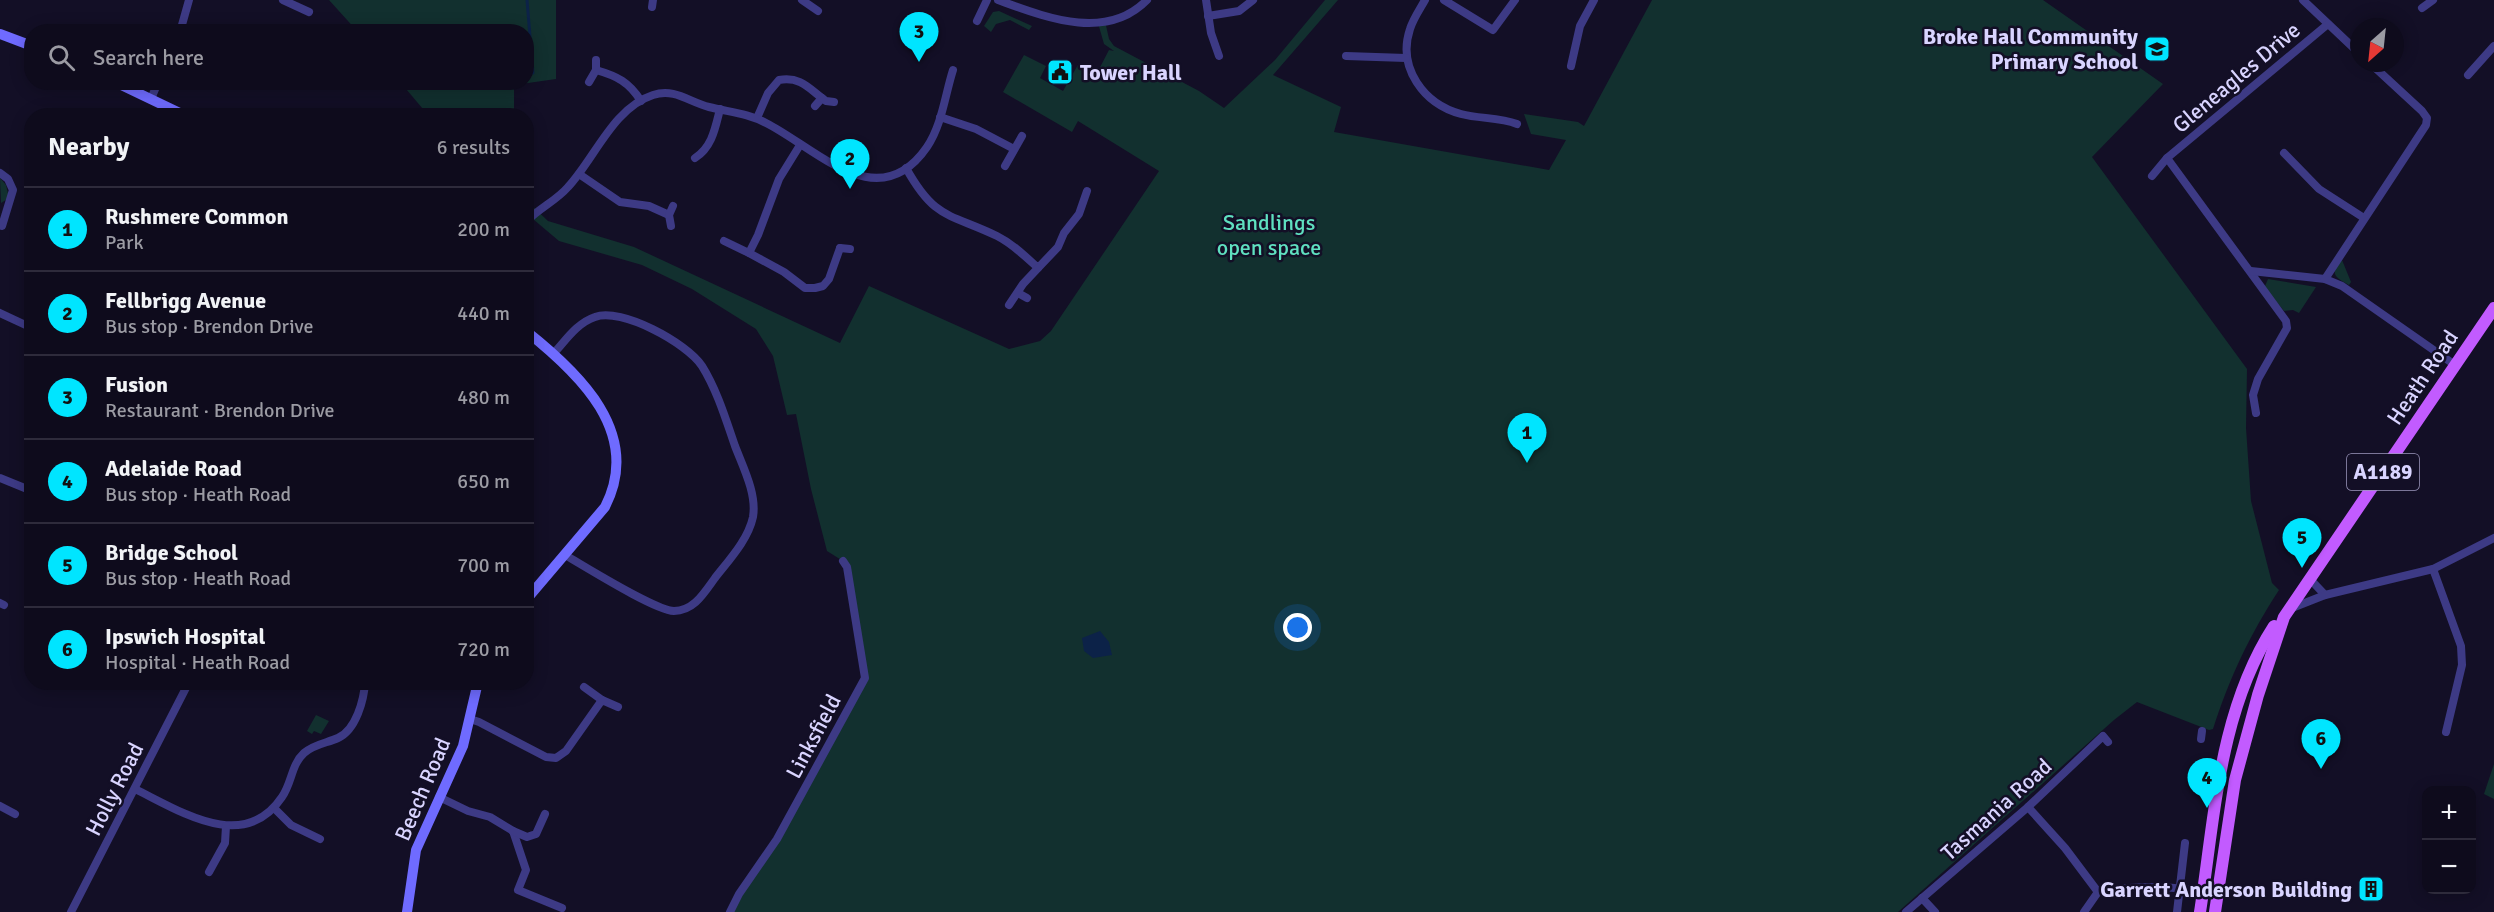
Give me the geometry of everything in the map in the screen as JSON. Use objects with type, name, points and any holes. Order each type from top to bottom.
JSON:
[{"type":"main road","name":"Heath Road","points":[[2200,912],[2220,774],[2236,707],[2272,629],[2285,614],[2494,308]]},
{"type":"main road","name":"Heath Road","points":[[2215,912],[2243,745],[2285,614]]},
{"type":"street","points":[[182,24],[189,0]]},
{"type":"street","points":[[283,0],[309,12]]},
{"type":"street","points":[[977,21],[987,0]]},
{"type":"street","points":[[998,0],[1040,16],[1064,22],[1098,23],[1127,17],[1147,0]]},
{"type":"street","points":[[1206,0],[1219,56]]},
{"type":"street","points":[[1209,16],[1239,11],[1253,0]]},
{"type":"street","points":[[1425,0],[1410,29],[1406,58],[1415,82],[1435,103],[1461,114],[1507,120],[1517,124]]},
{"type":"street","points":[[1444,0],[1493,30],[1515,0]]},
{"type":"street","points":[[1570,66],[1580,26],[1594,0]]},
{"type":"street","points":[[2303,0],[2350,45]]},
{"type":"street","points":[[2422,8],[2433,0]]},
{"type":"street","points":[[807,1],[818,11]]},
{"type":"street","name":"Gleneagles Drive","points":[[2152,176],[2168,158],[2328,24]]},
{"type":"street","points":[[0,34],[24,43]]},
{"type":"street","points":[[2468,75],[2494,46]]},
{"type":"street","points":[[1346,56],[1406,58]]},
{"type":"street","points":[[589,82],[596,70],[596,60]]},
{"type":"street","points":[[596,70],[626,82],[641,101]]},
{"type":"street","points":[[534,216],[568,188],[620,118],[641,101],[651,96],[671,92],[699,104],[757,118],[836,167],[858,177],[886,176],[906,168],[928,146],[940,117],[953,70]]},
{"type":"street","points":[[2325,279],[2423,130],[2427,118],[2379,72]]},
{"type":"street","points":[[757,118],[768,93],[779,80],[798,80],[814,89],[822,98],[834,102]]},
{"type":"street","points":[[132,90],[170,108]]},
{"type":"street","points":[[151,99],[155,90]]},
{"type":"street","points":[[815,106],[822,98]]},
{"type":"street","points":[[695,158],[706,151],[720,110]]},
{"type":"street","points":[[940,117],[976,129],[1014,149]]},
{"type":"street","points":[[1005,166],[1022,136]]},
{"type":"street","points":[[749,253],[779,178],[800,145]]},
{"type":"street","points":[[2284,153],[2319,189],[2364,218]]},
{"type":"street","name":"Gleneagles Drive","points":[[2168,158],[2286,321],[2287,328],[2258,379],[2253,394],[2256,413]]},
{"type":"street","points":[[906,168],[918,190],[931,205],[958,221],[999,237],[1021,252],[1038,268]]},
{"type":"street","points":[[0,173],[8,179],[13,190],[2,226]]},
{"type":"street","points":[[579,174],[620,201],[648,206],[669,215]]},
{"type":"street","points":[[1009,304],[1023,284],[1058,247],[1064,233],[1079,214],[1087,191]]},
{"type":"street","points":[[671,226],[669,215],[673,206]]},
{"type":"street","points":[[724,241],[784,273],[805,288],[823,286],[829,279],[838,244],[850,249]]},
{"type":"street","points":[[2251,271],[2325,279],[2342,286],[2456,365]]},
{"type":"street","points":[[1018,293],[1027,298]]},
{"type":"street","points":[[0,313],[24,324]]},
{"type":"street","points":[[554,353],[584,322],[595,317],[609,315],[663,335],[687,350],[701,365],[729,429],[747,480],[753,514],[744,540],[699,600],[688,608],[677,611],[657,606],[565,555]]},
{"type":"street","points":[[534,337],[554,353],[584,383],[602,408],[611,434],[615,458],[614,484],[605,507],[534,591]]},
{"type":"street","points":[[0,478],[24,488]]},
{"type":"street","points":[[2285,614],[2325,595],[2433,569],[2494,538]]},
{"type":"street","name":"Linksfield","points":[[730,912],[739,894],[777,839],[865,678],[847,567],[843,561]]},
{"type":"street","points":[[2433,569],[2461,646],[2462,665],[2446,732]]},
{"type":"street","points":[[2309,578],[2325,595]]},
{"type":"street","points":[[584,687],[602,700],[618,707]]},
{"type":"street","name":"Holly Road","points":[[71,912],[185,690]]},
{"type":"street","points":[[135,789],[203,821],[226,826],[256,820],[274,808],[286,792],[296,763],[303,754],[312,747],[342,735],[350,726],[361,705],[364,690]]},
{"type":"street","name":"Beech Road","points":[[407,912],[416,850],[463,746],[475,690]]},
{"type":"street","points":[[470,719],[546,757],[556,758],[566,751],[602,700]]},
{"type":"street","name":"Tasmania Road","points":[[1906,912],[2028,807],[2103,736],[2108,742]]},
{"type":"street","points":[[439,797],[468,811],[490,817],[527,837],[536,834],[545,814]]},
{"type":"street","points":[[0,806],[15,814]]},
{"type":"street","points":[[2028,807],[2066,848],[2098,892]]},
{"type":"street","points":[[274,808],[291,825],[320,839]]},
{"type":"street","points":[[209,872],[225,843],[226,826]]},
{"type":"street","points":[[513,831],[526,870],[518,890],[562,909]]},
{"type":"street","points":[[2177,912],[2186,843]]},
{"type":"street","points":[[2084,912],[2098,892],[2144,886],[2218,893]]},
{"type":"street","points":[[1922,898],[1935,912]]},
{"type":"green space","points":[[329,0],[556,0],[556,79],[534,82],[534,24],[351,24]]},
{"type":"green space","name":"Sandlings open space","points":[[1325,0],[1338,0],[1273,75],[1341,107],[1334,132],[1549,170],[1566,140],[1531,134],[1524,114],[1578,122],[1584,126],[1652,0],[2043,0],[2163,84],[2092,157],[2247,369],[2246,428],[2251,501],[2272,583],[2279,590],[2241,657],[2213,729],[2209,730],[2137,702],[1898,912],[730,912],[777,839],[865,678],[843,561],[827,551],[811,489],[796,414],[787,415],[773,356],[756,329],[692,289],[642,265],[559,241],[534,220],[534,208],[548,221],[634,247],[840,343],[869,286],[1009,349],[1040,341],[1051,331],[1159,171],[1078,121],[1072,132],[1003,92],[1024,55],[1046,66],[1040,78],[1063,91],[1079,63],[1097,73],[1109,50],[1114,51],[1104,44],[1098,23],[1105,21],[1109,39],[1114,46],[1199,91],[1224,108],[1275,60]]},
{"type":"green space","points":[[999,11],[1032,26],[1029,30],[1010,20],[996,24],[991,32],[984,26],[993,12]]},
{"type":"green space","points":[[407,90],[514,90],[514,108],[422,108]]},
{"type":"green space","points":[[0,178],[6,185],[9,198],[1,203]]},
{"type":"green space","points":[[2342,260],[2351,282],[2349,285],[2335,275]]},
{"type":"green space","points":[[2268,279],[2316,287],[2299,313],[2293,310],[2284,311],[2265,286]]},
{"type":"green space","points":[[316,715],[329,721],[321,734],[314,731],[312,734],[307,731]]},
{"type":"green space","points":[[2494,764],[2494,799],[2484,794]]},
{"type":"water","points":[[1100,631],[1109,642],[1112,655],[1093,658],[1084,651],[1082,638]]},
{"type":"waterway","points":[[527,0],[529,24]]},
{"type":"place","name":"Broke Hall Community Primary School","points":[[2157,49]]},
{"type":"place","name":"Fusion","points":[[919,62]]},
{"type":"place","name":"Tower Hall","points":[[1060,72]]},
{"type":"place","name":"Fellbrigg Avenue","points":[[850,189]]},
{"type":"place","name":"Rushmere Common","points":[[1527,463]]},
{"type":"place","name":"Bridge School","points":[[2302,568]]},
{"type":"place","name":"Ipswich Hospital","points":[[2321,769]]},
{"type":"place","name":"Adelaide Road","points":[[2207,808]]},
{"type":"place","name":"Garrett Anderson Building","points":[[2371,889]]}]
